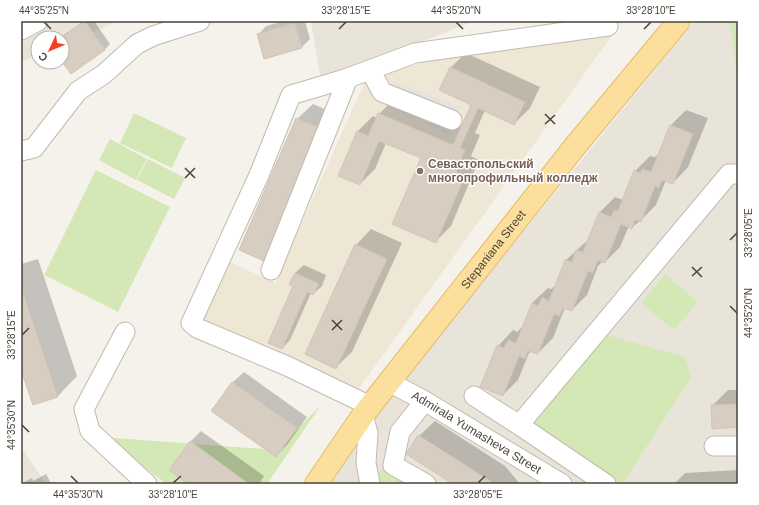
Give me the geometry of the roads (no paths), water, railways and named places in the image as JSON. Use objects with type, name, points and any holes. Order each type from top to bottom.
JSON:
[{"type":"main road","name":"Stepaniana Street","points":[[316,484],[367,410],[571,151],[679,21]]},
{"type":"street","points":[[21,30],[38,21]]},
{"type":"street","points":[[21,151],[34,148],[78,91],[104,74],[137,44],[153,36],[200,21]]},
{"type":"street","points":[[370,484],[366,463],[368,433],[367,410],[293,369],[197,328],[191,323],[259,175],[291,95],[348,78],[415,52],[608,26]]},
{"type":"street","points":[[372,69],[374,78],[382,92],[452,120]]},
{"type":"street","points":[[271,270],[348,78]]},
{"type":"street","points":[[519,425],[730,174],[738,174]]},
{"type":"street","points":[[125,332],[84,409],[90,432],[147,484]]},
{"type":"street","name":"Admirala Yumasheva Street","points":[[390,382],[423,400],[562,484]]},
{"type":"street","points":[[474,396],[606,484]]},
{"type":"street","points":[[423,400],[420,407],[400,432],[393,465],[426,484]]},
{"type":"street","points":[[714,446],[738,446]]},
{"type":"place","name":"Севастопольский многопрофильный колледж","points":[[420,171]]}]
